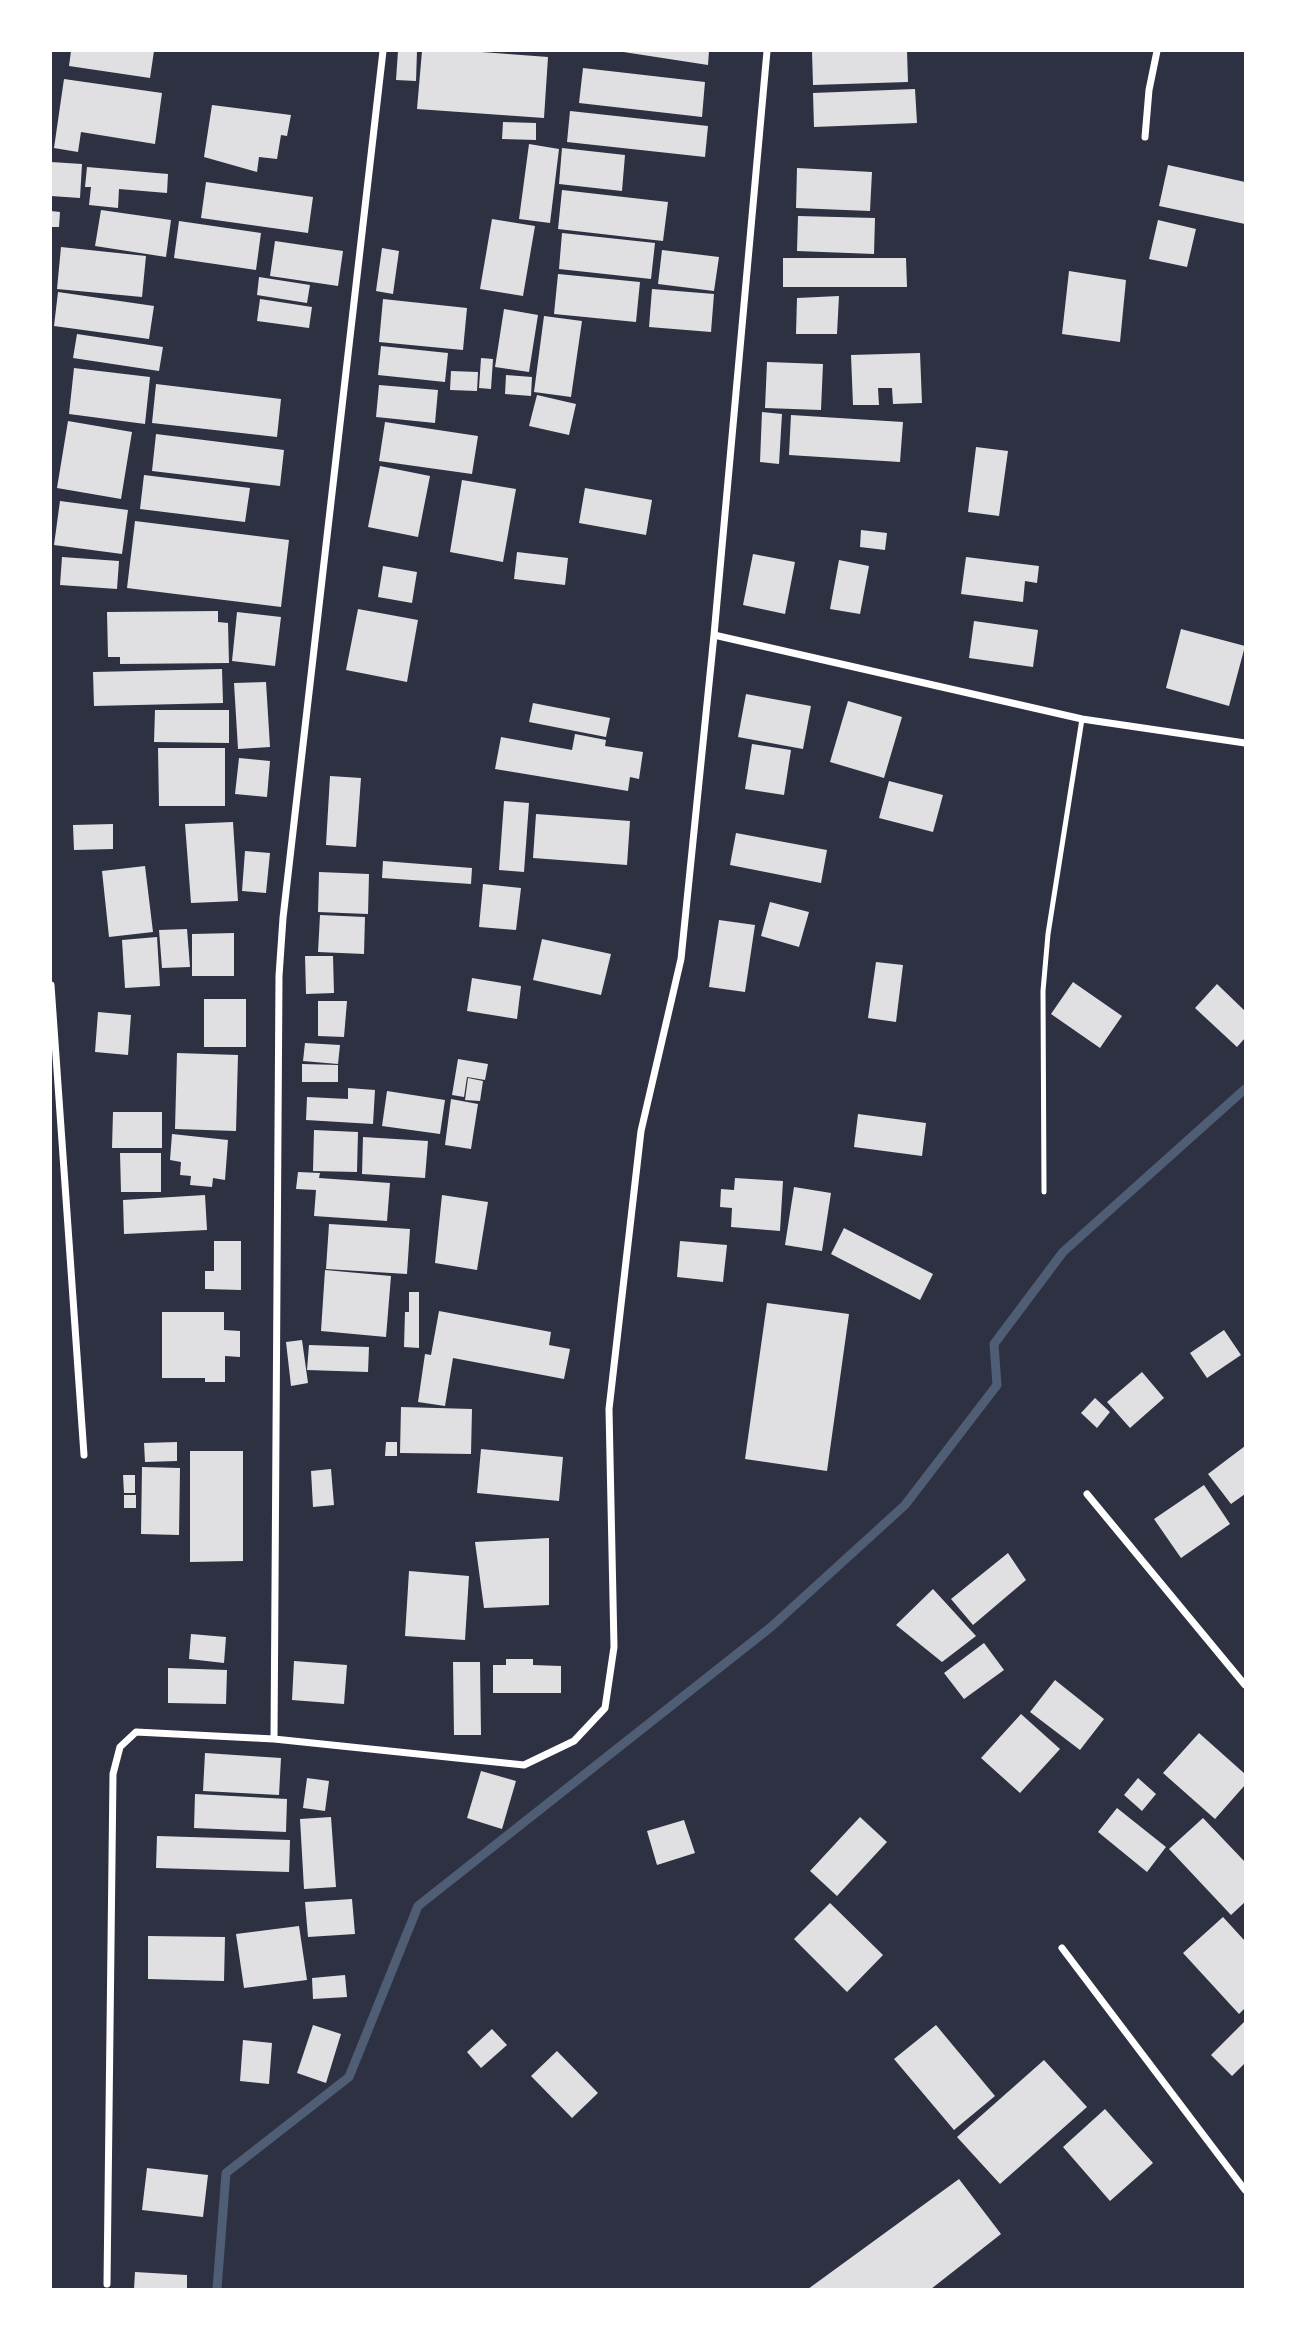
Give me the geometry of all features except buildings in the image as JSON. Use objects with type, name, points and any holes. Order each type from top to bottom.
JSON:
[{"type":"street","points":[[274,1739],[279,976],[283,918],[383,51]]},
{"type":"street","points":[[107,2284],[113,1774],[120,1747],[136,1732],[274,1739],[524,1765],[574,1741],[605,1707],[614,1647],[608,1409],[641,1131],[681,959],[768,51]]},
{"type":"street","points":[[1145,138],[1149,90],[1157,51]]},
{"type":"street","points":[[714,635],[1082,719],[1245,743]]},
{"type":"street","points":[[51,985],[84,1455]]},
{"type":"street","points":[[1087,1494],[1245,1685]]},
{"type":"street","points":[[1062,1948],[1245,2190]]},
{"type":"lane","points":[[1045,1192],[1043,991],[1048,934],[1082,719]]},
{"type":"waterway","points":[[217,2289],[226,2173],[349,2077],[418,1906],[771,1627],[905,1505],[997,1385],[994,1344],[1063,1252],[1245,1089]]}]
